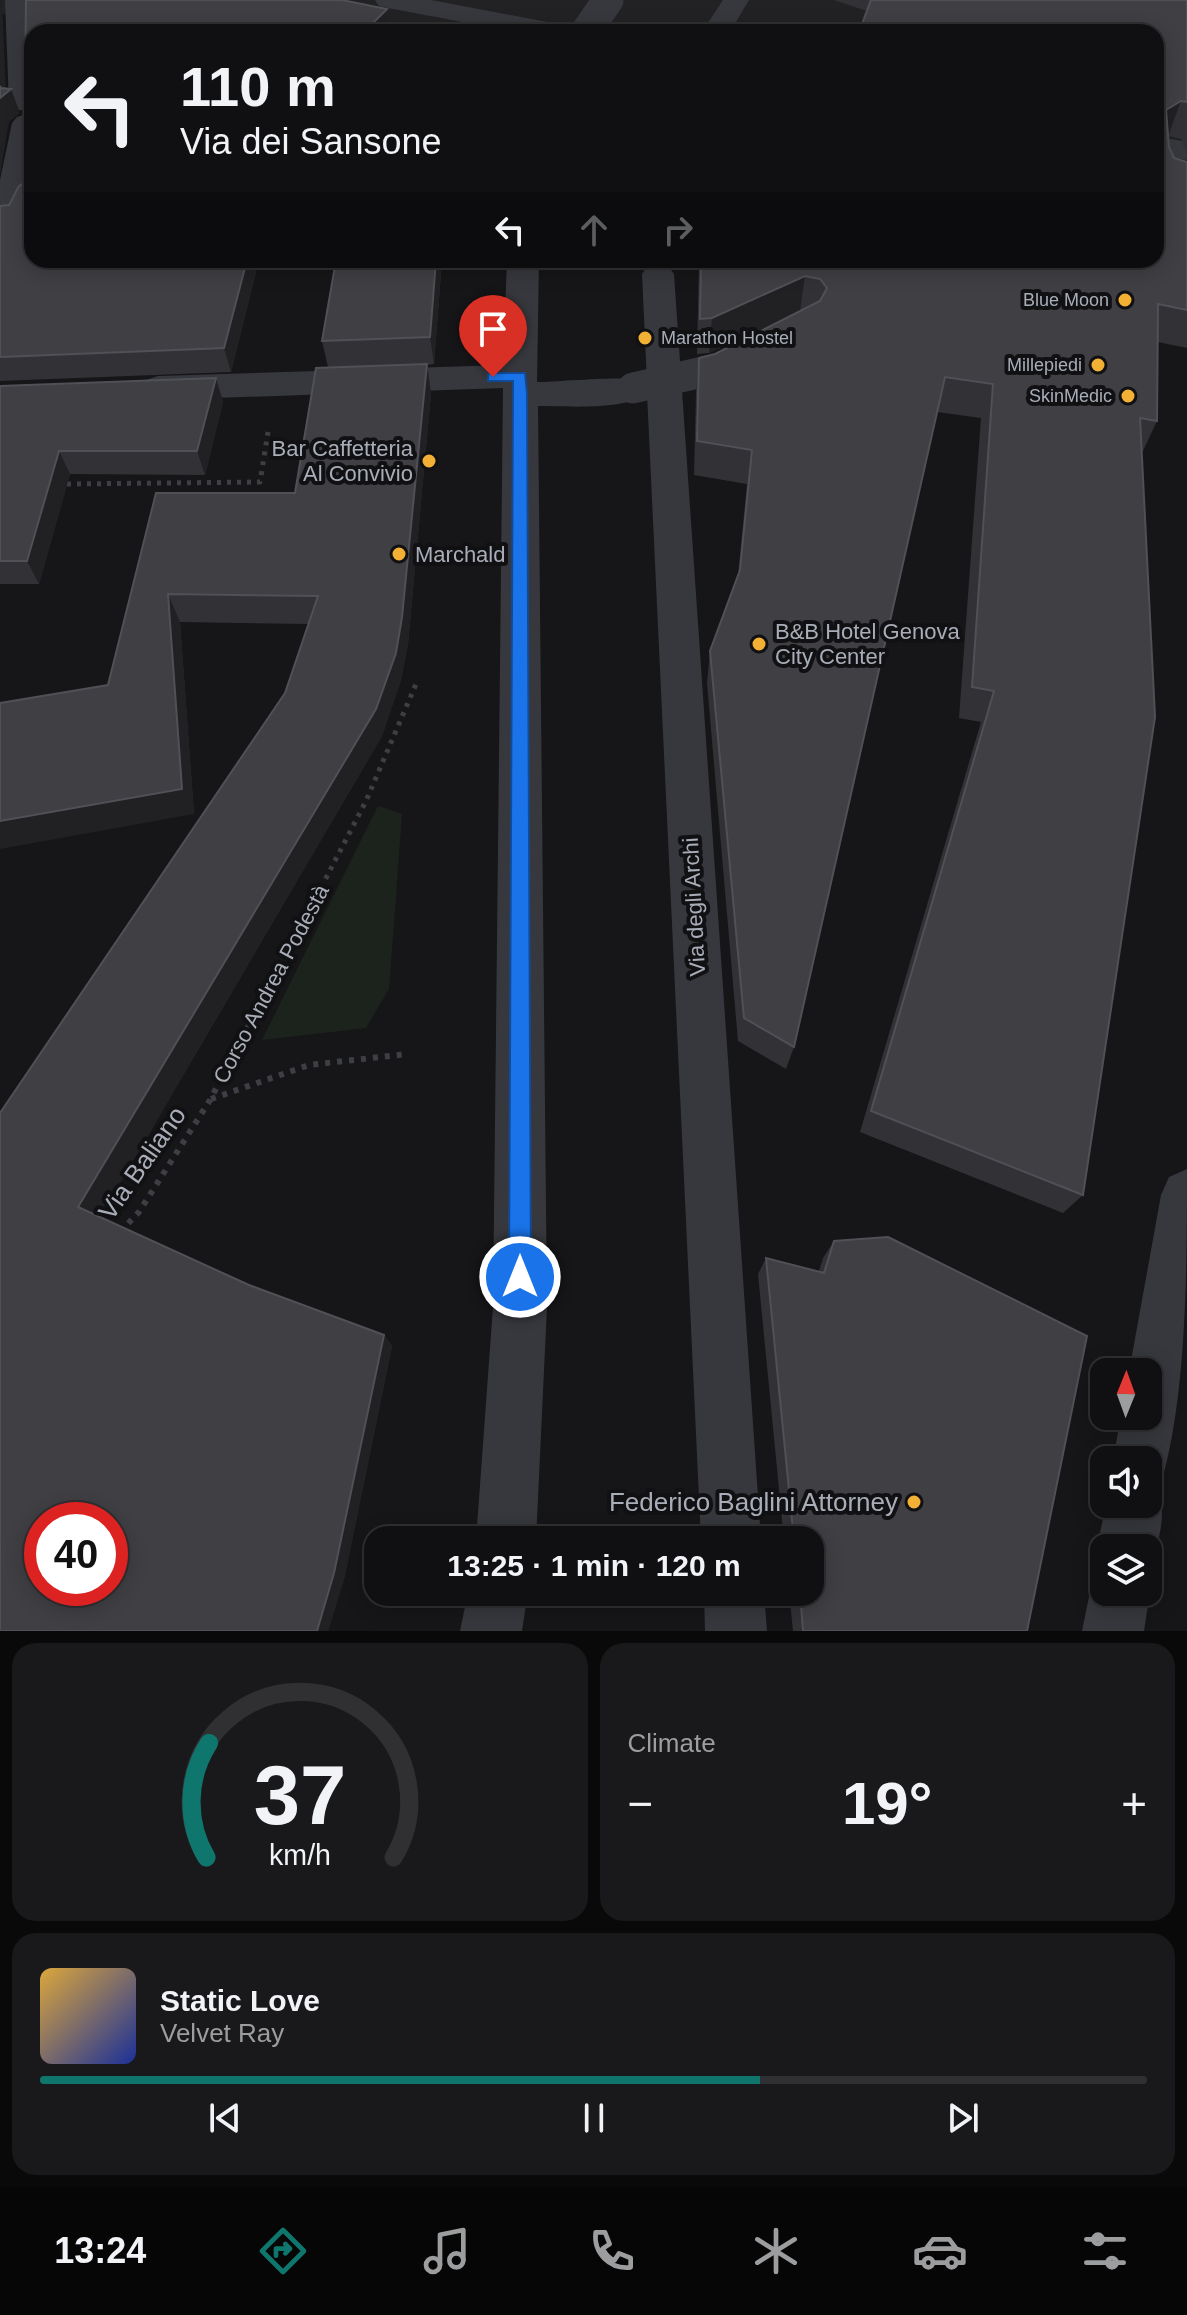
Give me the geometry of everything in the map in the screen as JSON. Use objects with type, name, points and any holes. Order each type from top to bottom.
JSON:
[{"type":"street","points":[[0,4],[5,0]]},
{"type":"street","points":[[18,0],[24,98]]},
{"type":"street","points":[[388,0],[516,24]]},
{"type":"street","points":[[592,24],[608,0]]},
{"type":"street","points":[[721,24],[736,0]]},
{"type":"street","points":[[2,219],[24,119]]},
{"type":"street","points":[[507,1526],[520,1307],[520,385],[523,268]]},
{"type":"street","name":"Via degli Archi","points":[[658,274],[730,1526]]},
{"type":"street","points":[[123,389],[276,382],[520,385],[594,394],[633,388],[720,364]]},
{"type":"street","points":[[1144,1446],[1187,1195]]},
{"type":"street","points":[[491,1631],[495,1606]]},
{"type":"street","points":[[735,1606],[736,1631]]},
{"type":"street","points":[[1113,1631],[1117,1606]]},
{"type":"path","points":[[67,484],[260,482],[276,382]]},
{"type":"path","name":"Corso Andrea Podestà","points":[[210,1100],[366,801],[416,684]]},
{"type":"path","name":"Corso Andrea Podestà","points":[[210,1100],[309,1065],[407,1054]]},
{"type":"path","name":"Via Baliano","points":[[118,1234],[139,1212],[210,1100]]},
{"type":"shaded area","points":[[0,0],[1187,0],[1187,294],[1163,268],[1164,24],[46,24],[0,13]]},
{"type":"shaded area","points":[[378,806],[402,814],[389,989],[366,1028],[262,1040]]},
{"type":"building","points":[[26,0],[342,0],[387,9],[372,24],[26,24]]},
{"type":"building","points":[[871,0],[1187,0],[1187,102],[1181,101],[1166,110],[1169,147],[1174,158],[1187,162],[1187,310],[1158,304],[1157,421],[1140,418],[1155,717],[1083,1195],[871,1111],[994,691],[972,687],[993,384],[945,377],[794,1047],[744,1018],[710,651],[740,570],[752,450],[697,441],[699,358],[715,354],[820,301],[827,288],[820,279],[805,276],[712,318],[700,319],[701,268],[1164,268],[1164,24],[862,24]]},
{"type":"building","points":[[0,86],[11,89],[0,98]]},
{"type":"building","points":[[24,183],[24,268],[245,268],[224,348],[0,357],[0,206],[9,205],[19,186]]},
{"type":"building","points":[[335,268],[435,268],[430,337],[322,341]]},
{"type":"building","points":[[427,364],[402,617],[396,653],[376,709],[78,1207],[249,1285],[384,1335],[334,1573],[317,1631],[0,1631],[0,1113],[285,693],[318,596],[168,594],[182,789],[0,821],[0,703],[108,685],[156,493],[295,493],[316,368]]},
{"type":"building","points":[[216,378],[197,451],[59,451],[27,561],[0,561],[0,386]]},
{"type":"building","points":[[888,1237],[1087,1336],[1027,1631],[803,1631],[801,1606],[824,1606],[824,1526],[793,1526],[766,1258],[824,1273],[834,1241]]},
{"type":"place","name":"Blue Moon","points":[[1125,300]]},
{"type":"place","name":"Marathon Hostel","points":[[645,338]]},
{"type":"place","name":"Millepiedi","points":[[1098,365]]},
{"type":"place","name":"SkinMedic","points":[[1128,396]]},
{"type":"place","name":"Bar Caffetteria Al Convivio","points":[[429,461]]},
{"type":"place","name":"Marchald","points":[[399,554]]},
{"type":"place","name":"B&B Hotel Genova City Center","points":[[759,644]]},
{"type":"place","name":"Federico Baglini Attorney","points":[[914,1502]]},
{"type":"route","points":[[493,377],[520,376],[520,1277]]}]
